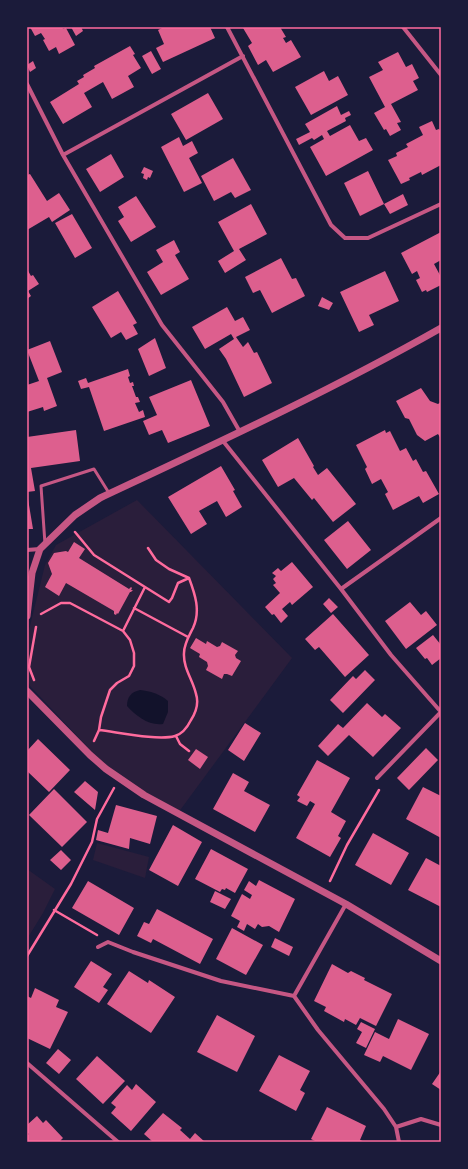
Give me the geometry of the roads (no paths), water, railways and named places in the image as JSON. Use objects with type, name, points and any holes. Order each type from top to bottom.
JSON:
[{"type":"street","points":[[227,27],[331,225],[345,238],[368,238],[441,204]]},
{"type":"street","points":[[403,27],[441,75]]},
{"type":"street","points":[[63,155],[242,56]]},
{"type":"street","points":[[27,84],[63,155],[162,325],[223,402],[240,432]]},
{"type":"street","points":[[27,616],[32,574],[42,547],[75,515],[109,493],[240,432],[383,361],[441,328]]},
{"type":"street","points":[[222,440],[341,589],[391,655],[441,712],[378,778]]},
{"type":"street","points":[[341,589],[441,518]]},
{"type":"street","points":[[27,550],[42,547]]},
{"type":"street","points":[[27,691],[90,755],[119,778],[144,795],[325,892],[441,960]]},
{"type":"street","points":[[294,996],[346,904]]},
{"type":"street","points":[[98,947],[108,942],[133,952],[221,981],[294,996],[318,1030],[384,1109],[396,1127],[399,1142]]},
{"type":"street","points":[[27,1063],[118,1142]]},
{"type":"street","points":[[396,1127],[420,1118],[441,1125]]},
{"type":"lane","points":[[42,547],[41,486],[94,469],[109,493]]}]
